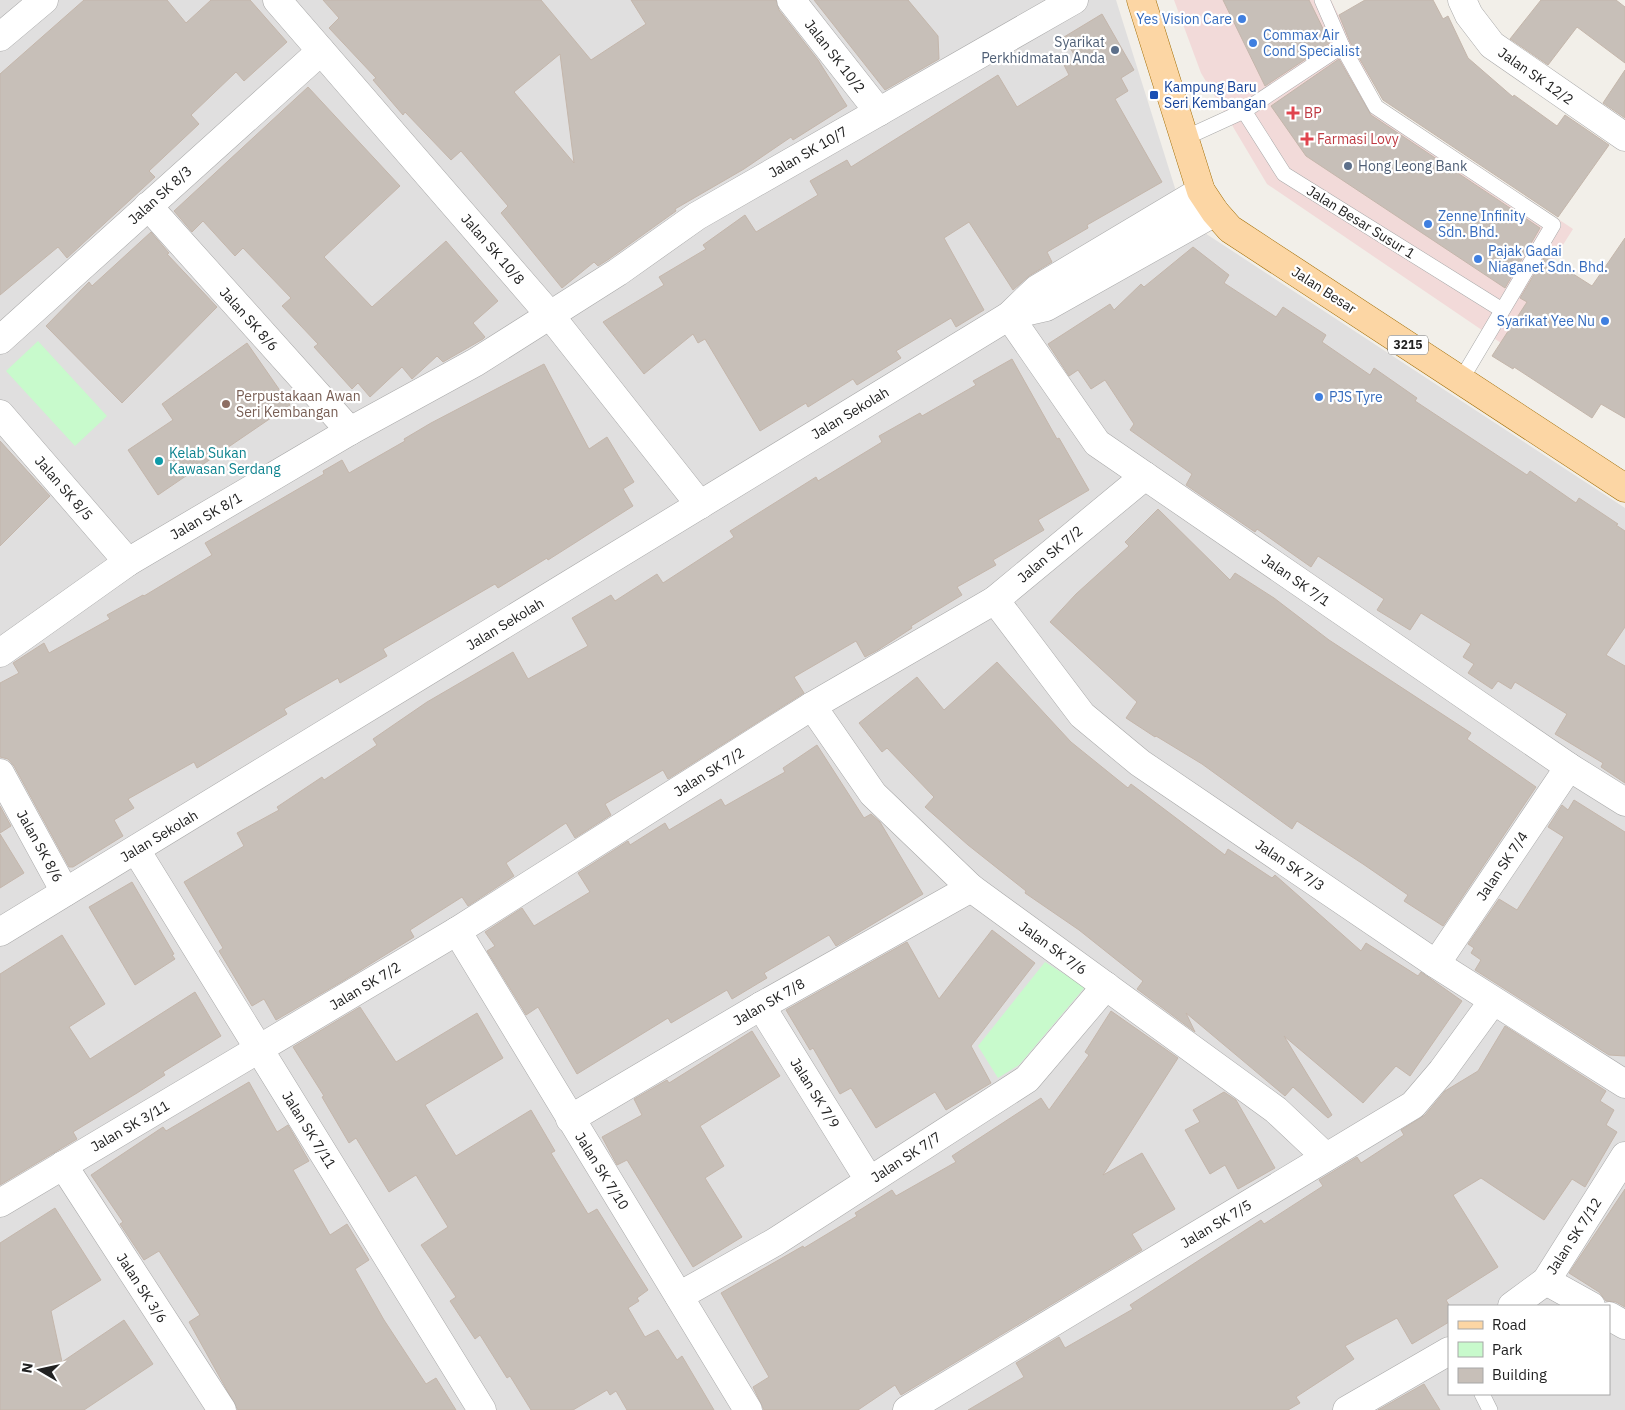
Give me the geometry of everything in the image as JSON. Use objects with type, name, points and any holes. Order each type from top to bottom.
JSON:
[{"type":"main road","name":"Jalan Besar","points":[[1141,0],[1185,138],[1208,201],[1230,229],[1625,488]]},
{"type":"street","points":[[0,37],[44,0]]},
{"type":"street","name":"Jalan SK 10/8","points":[[277,0],[549,314],[700,505]]},
{"type":"street","name":"Jalan SK 10/2","points":[[791,0],[879,112]]},
{"type":"street","name":"Jalan SK 10/7","points":[[549,314],[618,272],[697,216],[1074,0]]},
{"type":"street","name":"Jalan SK 12/2","points":[[1462,0],[1469,15],[1492,45],[1625,137]]},
{"type":"street","name":"Jalan SK 8/3","points":[[0,340],[321,52]]},
{"type":"street","name":"Jalan Sekolah","points":[[0,932],[1009,316],[1046,307],[1208,201]]},
{"type":"street","name":"Jalan SK 8/6","points":[[148,206],[350,431]]},
{"type":"street","name":"Jalan SK 8/1","points":[[0,653],[128,562],[350,431],[476,362],[549,314]]},
{"type":"street","name":"Jalan SK 7/1","points":[[1009,316],[1097,443],[1568,767],[1625,802]]},
{"type":"street","name":"Jalan SK 8/5","points":[[0,414],[128,562]]},
{"type":"street","name":"Jalan SK 7/2","points":[[260,1050],[457,932],[812,706],[995,600],[1145,476]]},
{"type":"street","name":"Jalan SK 7/3","points":[[995,600],[1082,715],[1133,757],[1436,964],[1625,1084]]},
{"type":"street","name":"Jalan SK 7/6","points":[[812,706],[873,794],[971,888],[1276,1110],[1326,1157]]},
{"type":"street","name":"Jalan SK 7/4","points":[[1436,964],[1568,767]]},
{"type":"street","name":"Jalan SK 8/6","points":[[0,773],[65,892]]},
{"type":"street","name":"Jalan SK 7/11","points":[[136,850],[482,1410]]},
{"type":"street","name":"Jalan SK 7/8","points":[[570,1119],[761,1006],[971,888]]},
{"type":"street","name":"Jalan SK 7/10","points":[[457,932],[748,1410]]},
{"type":"street","name":"Jalan SK 7/7","points":[[679,1296],[775,1242],[1027,1079],[1106,986]]},
{"type":"street","name":"Jalan SK 7/5","points":[[907,1410],[1413,1105],[1442,1071],[1493,1001]]},
{"type":"street","name":"Jalan SK 7/9","points":[[761,1006],[869,1180]]},
{"type":"street","name":"Jalan SK 3/11","points":[[0,1204],[260,1050]]},
{"type":"street","name":"Jalan SK 7/12","points":[[1513,1305],[1546,1280],[1625,1156]]},
{"type":"street","name":"Jalan SK 3/6","points":[[63,1166],[222,1410]]},
{"type":"street","points":[[1546,1280],[1589,1305]]},
{"type":"street","points":[[1610,1317],[1625,1325]]},
{"type":"street","points":[[1347,1410],[1448,1352]]},
{"type":"lane","points":[[1322,0],[1342,46],[1376,107],[1553,225],[1461,380]]},
{"type":"lane","points":[[1185,138],[1244,111],[1342,46]]},
{"type":"lane","name":"Jalan Besar Susur 1","points":[[1244,111],[1284,174],[1502,310]]},
{"type":"lane","points":[[1482,1395],[1490,1410]]},
{"type":"shaded area","points":[[0,0],[1116,0],[1185,220],[1625,508],[1625,1410],[0,1410]]},
{"type":"shaded area","points":[[1174,0],[1331,0],[1381,101],[1573,229],[1501,343],[1267,184],[1201,73]]},
{"type":"green space","points":[[38,341],[107,416],[75,446],[6,371]]},
{"type":"green space","points":[[1045,962],[1085,987],[1019,1065],[998,1078],[978,1046]]},
{"type":"building","points":[[84,0],[167,0],[186,23],[211,0],[250,0],[287,42],[244,81],[236,72],[191,115],[199,124],[149,171],[155,177],[67,258],[58,247],[0,295],[0,74]]},
{"type":"building","points":[[323,0],[541,0],[591,60],[646,24],[631,0],[776,0],[779,10],[818,60],[847,106],[793,140],[791,137],[744,169],[675,209],[676,211],[609,259],[598,266],[594,262],[562,288],[501,213],[508,206],[461,151],[451,160],[405,112],[403,115],[373,80],[376,78],[329,28],[339,18]],"holes":[[[560,54],[574,163],[514,92]]]},
{"type":"building","points":[[814,0],[908,0],[938,36],[939,59],[885,90]]},
{"type":"building","points":[[1223,0],[1309,0],[1330,43],[1265,86]]},
{"type":"building","points":[[1365,0],[1433,0],[1443,19],[1448,16],[1468,58],[1513,97],[1514,95],[1557,126],[1565,115],[1609,145],[1558,217],[1383,100],[1350,42],[1339,15]]},
{"type":"building","points":[[1541,0],[1616,0],[1625,7],[1625,63],[1577,27],[1548,65],[1510,39]]},
{"type":"building","points":[[1102,14],[1134,70],[1121,78],[1128,91],[1115,99],[1162,182],[1087,225],[1088,228],[1047,252],[1052,262],[1029,276],[1013,290],[969,222],[944,238],[984,310],[956,327],[951,318],[896,351],[901,358],[857,385],[853,379],[808,407],[806,403],[760,431],[705,339],[698,343],[693,334],[644,374],[603,322],[664,285],[659,277],[706,249],[703,245],[745,215],[756,232],[818,195],[810,181],[847,160],[851,167],[998,75],[1017,107],[1069,75],[1064,65],[1076,58],[1064,37]]},
{"type":"building","points":[[1339,59],[1371,115],[1540,228],[1505,288],[1306,156],[1271,106]]},
{"type":"building","points":[[1625,70],[1625,118],[1603,103]]},
{"type":"building","points":[[308,87],[400,186],[324,257],[372,307],[446,241],[498,301],[473,323],[485,337],[483,339],[443,362],[437,356],[412,379],[402,367],[370,397],[358,383],[352,389],[314,347],[318,344],[282,306],[291,298],[243,248],[235,256],[203,221],[192,232],[174,211]]},
{"type":"building","points":[[151,232],[169,253],[167,254],[217,307],[122,403],[46,326],[89,282],[92,286]]},
{"type":"building","points":[[1625,238],[1625,418],[1601,404],[1592,418],[1514,367],[1513,369],[1492,356],[1527,302],[1520,298],[1545,256],[1592,286]]},
{"type":"building","points":[[1193,247],[1229,275],[1224,283],[1276,317],[1283,307],[1326,335],[1322,342],[1370,375],[1374,368],[1417,398],[1415,401],[1527,475],[1530,471],[1576,503],[1579,498],[1618,524],[1616,525],[1625,531],[1625,627],[1606,655],[1625,666],[1625,783],[1601,767],[1603,763],[1555,734],[1567,714],[1515,682],[1511,689],[1498,681],[1492,689],[1468,673],[1474,664],[1463,657],[1471,644],[1421,613],[1410,630],[1377,610],[1384,599],[1318,556],[1311,567],[1257,529],[1255,532],[1186,485],[1192,474],[1130,430],[1134,424],[1105,380],[1091,389],[1078,370],[1069,376],[1048,344],[1110,304],[1114,310],[1141,284],[1144,287]]},
{"type":"building","name":"Perpustakaan Awan Seri Kembangan","points":[[247,343],[290,405],[158,495],[128,450],[173,420],[162,404]]},
{"type":"building","points":[[1012,359],[1057,439],[1059,438],[1089,490],[1038,520],[1044,530],[993,560],[996,565],[957,587],[962,595],[911,626],[912,628],[878,650],[865,657],[856,641],[794,677],[804,693],[668,779],[663,770],[605,804],[611,815],[575,838],[566,823],[506,863],[514,876],[468,906],[462,897],[410,930],[414,937],[276,1020],[264,999],[252,1006],[219,951],[223,948],[184,882],[244,846],[237,833],[279,810],[277,807],[322,777],[324,780],[377,745],[373,739],[427,702],[513,652],[528,679],[588,646],[572,618],[611,595],[615,601],[657,574],[663,583],[734,537],[730,531],[816,477],[818,481],[882,442],[879,436],[920,413],[922,416],[976,385],[973,381]]},
{"type":"building","points":[[544,364],[589,449],[607,437],[634,482],[623,489],[633,506],[548,560],[547,558],[498,588],[495,584],[383,649],[387,656],[340,683],[338,678],[284,709],[287,714],[197,768],[194,762],[128,799],[134,808],[114,820],[123,836],[73,867],[69,867],[14,766],[8,759],[0,757],[0,683],[19,673],[13,663],[44,643],[49,653],[110,619],[107,615],[144,596],[212,555],[205,543],[324,474],[323,471],[342,460],[349,473],[405,441],[404,439],[431,423]]},
{"type":"building","points":[[0,441],[50,496],[0,546]]},
{"type":"building","points":[[1158,509],[1230,580],[1235,573],[1274,598],[1329,640],[1471,733],[1467,739],[1536,787],[1443,926],[1404,901],[1408,895],[1363,864],[1297,821],[1292,829],[1202,764],[1126,718],[1137,702],[1050,622],[1076,594],[1129,546],[1125,542]]},
{"type":"building","points":[[997,662],[1071,742],[1128,788],[1131,784],[1225,855],[1228,849],[1272,878],[1275,875],[1361,951],[1366,943],[1418,976],[1421,972],[1462,1001],[1410,1076],[1396,1066],[1363,1103],[1284,1036],[1332,1115],[1328,1118],[1293,1087],[1285,1096],[1186,1013],[1195,1032],[1137,989],[1143,981],[1079,930],[1025,893],[1026,891],[968,845],[925,807],[934,797],[887,748],[882,752],[859,723],[917,677],[944,710]]},
{"type":"building","points":[[817,745],[864,818],[871,814],[880,822],[923,894],[836,946],[829,935],[764,973],[767,978],[732,999],[727,990],[671,1023],[668,1018],[577,1074],[538,1007],[526,1015],[487,951],[495,946],[485,932],[522,908],[534,926],[590,892],[578,873],[628,841],[630,845],[665,823],[669,830],[721,799],[725,806],[785,772],[783,768]]},
{"type":"building","points":[[1574,800],[1625,832],[1625,1056],[1609,1055],[1475,970],[1481,960],[1471,953],[1474,948],[1468,944],[1499,899],[1517,910],[1564,837],[1548,827],[1562,805],[1568,810]]},
{"type":"building","points":[[0,806],[11,826],[0,833]]},
{"type":"building","points":[[0,834],[24,873],[0,888]]},
{"type":"building","points":[[132,882],[174,954],[172,955],[175,959],[135,985],[89,907]]},
{"type":"building","points":[[992,930],[1035,963],[971,1046],[991,1083],[946,1110],[935,1092],[876,1128],[851,1088],[840,1094],[813,1048],[810,1050],[786,1010],[907,942],[939,999]]},
{"type":"building","points":[[62,935],[105,1004],[69,1027],[90,1059],[195,992],[221,1036],[163,1072],[165,1075],[73,1132],[77,1139],[0,1185],[0,974]]},
{"type":"building","points":[[360,1007],[396,1062],[477,1013],[503,1058],[425,1105],[456,1156],[531,1110],[555,1151],[551,1153],[588,1214],[597,1209],[648,1290],[637,1298],[639,1301],[628,1308],[645,1337],[658,1330],[677,1360],[682,1356],[714,1410],[627,1410],[616,1391],[610,1395],[607,1390],[573,1410],[531,1410],[510,1376],[507,1378],[480,1335],[475,1339],[450,1301],[456,1297],[421,1245],[448,1227],[416,1175],[389,1192],[356,1138],[349,1143],[322,1097],[324,1096],[293,1047]]},
{"type":"building","points":[[1111,1011],[1178,1058],[1103,1175],[1142,1153],[1175,1209],[1132,1234],[1142,1250],[901,1395],[895,1385],[858,1410],[764,1410],[753,1387],[769,1377],[721,1293],[803,1246],[804,1248],[857,1216],[855,1213],[892,1190],[896,1196],[956,1162],[952,1156],[1041,1098],[1049,1110],[1089,1055],[1085,1052]]},
{"type":"building","points":[[1505,1026],[1606,1091],[1600,1101],[1614,1110],[1606,1125],[1617,1132],[1585,1187],[1572,1179],[1544,1220],[1481,1178],[1453,1195],[1498,1267],[1446,1300],[1449,1305],[1448,1323],[1412,1344],[1397,1318],[1345,1346],[1354,1359],[1296,1397],[1300,1403],[1288,1410],[968,1410],[1024,1377],[1016,1363],[1059,1337],[1065,1348],[1133,1309],[1130,1305],[1261,1220],[1264,1224],[1323,1186],[1319,1180],[1357,1157],[1361,1163],[1404,1135],[1401,1130],[1425,1115],[1445,1091],[1478,1071]]},
{"type":"building","points":[[752,1031],[780,1076],[700,1126],[724,1166],[705,1178],[742,1237],[693,1267],[627,1160],[617,1165],[602,1137],[642,1115],[634,1099],[667,1080],[669,1083]]},
{"type":"building","points":[[249,1082],[277,1132],[288,1125],[309,1161],[293,1170],[330,1235],[347,1224],[369,1260],[355,1269],[384,1320],[426,1384],[436,1378],[456,1410],[238,1410],[189,1322],[200,1315],[159,1251],[144,1260],[120,1224],[123,1222],[91,1175],[163,1127],[166,1131]]},
{"type":"building","points":[[1224,1092],[1236,1100],[1275,1168],[1238,1189],[1225,1165],[1210,1174],[1185,1130],[1200,1122],[1193,1110]]},
{"type":"building","points":[[1625,1189],[1625,1307],[1616,1302],[1606,1301],[1599,1292],[1569,1273]]},
{"type":"building","points":[[55,1208],[101,1280],[51,1311],[62,1362],[124,1320],[153,1364],[84,1410],[0,1410],[0,1243]]},
{"type":"building","points":[[1424,1384],[1440,1410],[1378,1410]]},
{"type":"place","name":"Yes Vision Care","points":[[1242,19]]},
{"type":"place","name":"Commax Air Cond Specialist","points":[[1253,43]]},
{"type":"place","name":"Syarikat Perkhidmatan Anda","points":[[1115,50]]},
{"type":"place","name":"Kampung Baru Seri Kembangan","points":[[1154,95]]},
{"type":"place","name":"BP","points":[[1293,113]]},
{"type":"place","name":"Farmasi Lovy","points":[[1307,139]]},
{"type":"place","name":"Hong Leong Bank","points":[[1348,166]]},
{"type":"place","name":"Zenne Infinity Sdn. Bhd.","points":[[1428,224]]},
{"type":"place","name":"Pajak Gadai Niaganet Sdn. Bhd.","points":[[1478,259]]},
{"type":"place","name":"Syarikat Yee Nu","points":[[1605,321]]},
{"type":"place","name":"PJS Tyre","points":[[1319,397]]},
{"type":"place","name":"Perpustakaan Awan Seri Kembangan","points":[[226,404]]},
{"type":"place","name":"Kelab Sukan Kawasan Serdang","points":[[159,461]]}]
